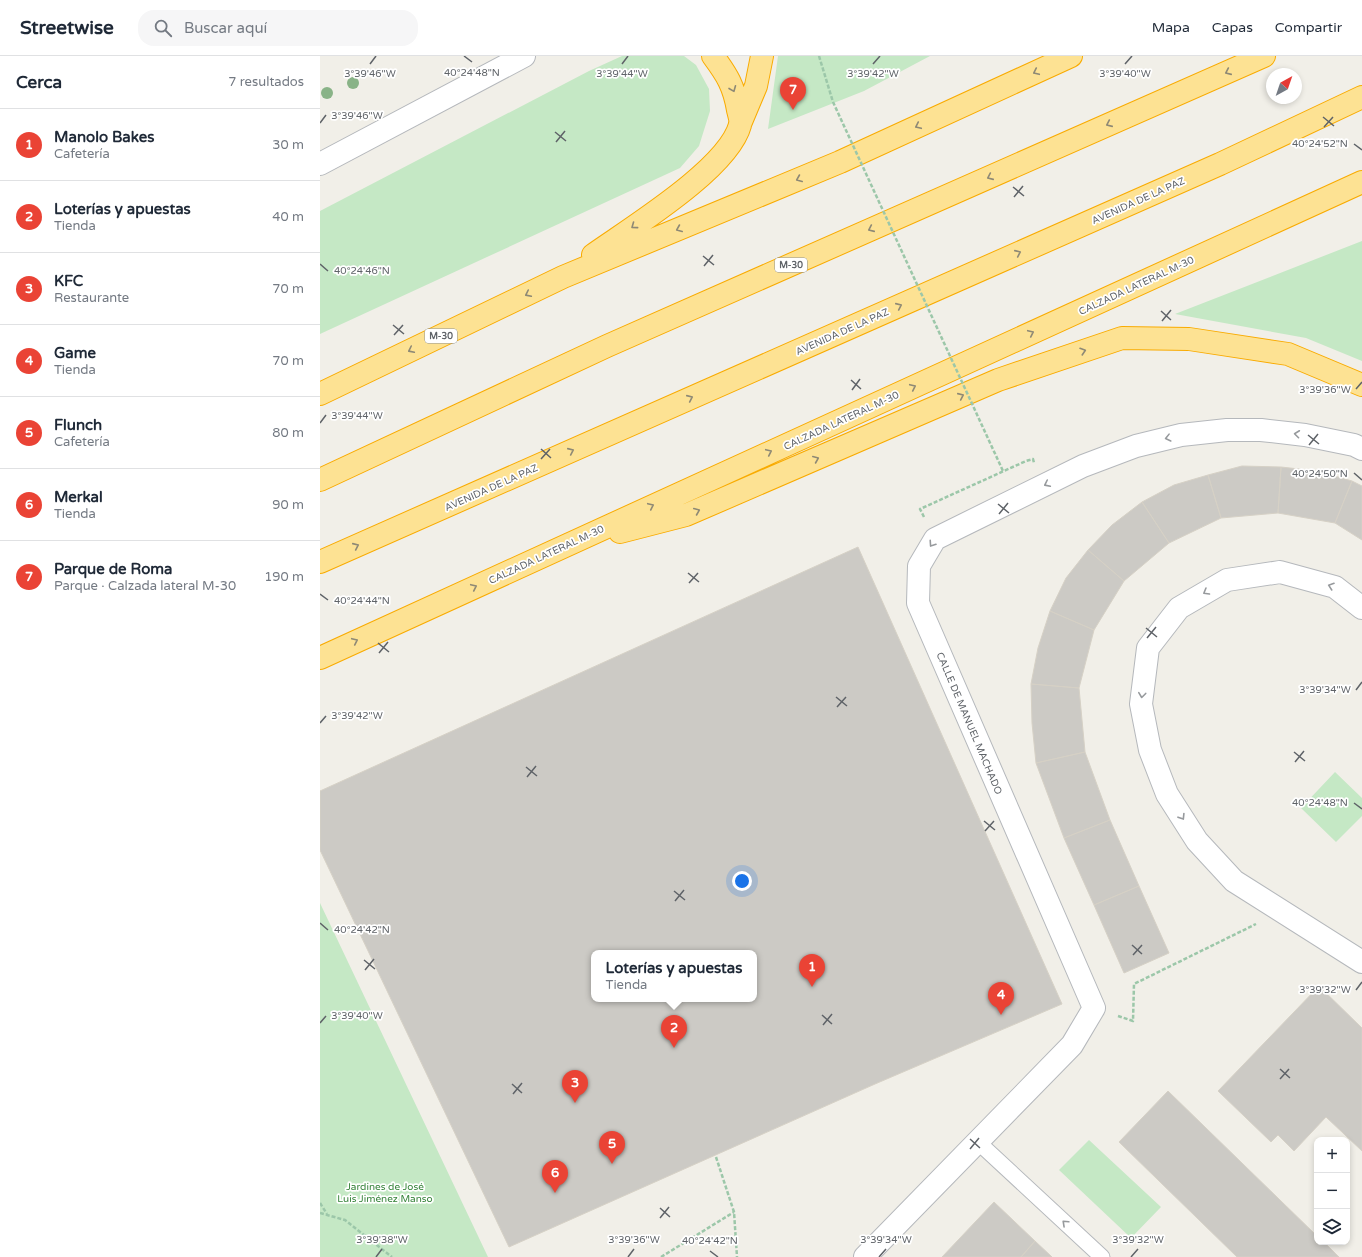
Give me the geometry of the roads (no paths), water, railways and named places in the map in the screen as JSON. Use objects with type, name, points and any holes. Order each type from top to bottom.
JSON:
[{"type":"highway","points":[[713,56],[726,73],[735,91],[740,124]]},
{"type":"highway","points":[[563,277],[699,178],[717,162],[730,144],[740,124],[756,86],[762,56]]},
{"type":"highway","name":"M-30","points":[[320,394],[563,277],[840,162],[1071,56]]},
{"type":"highway","name":"M-30","points":[[320,480],[607,346],[1264,56]]},
{"type":"highway","name":"AVENIDA DE LA PAZ","points":[[320,562],[1212,167],[1362,97]]},
{"type":"highway","name":"CALZADA LATERAL M-30","points":[[320,658],[1362,182]]},
{"type":"highway","points":[[565,546],[686,515],[998,380],[1122,338],[1189,339],[1288,354],[1362,385]]},
{"type":"street","points":[[320,164],[524,56]]},
{"type":"street","name":"CALLE DE MANUEL MACHADO","points":[[978,1142],[1072,1045],[1094,1008],[918,603],[919,566],[934,539],[1083,466],[1136,446],[1181,435],[1227,430],[1261,430],[1305,435],[1354,445],[1362,449]]},
{"type":"street","points":[[1362,608],[1335,587],[1280,572],[1227,580],[1179,608],[1148,648],[1141,704],[1150,750],[1167,794],[1197,841],[1234,881],[1362,962]]},
{"type":"street","points":[[865,1257],[978,1142]]},
{"type":"lane","points":[[978,1142],[1102,1257]]},
{"type":"place","name":"Parque de Roma","points":[[793,110]]},
{"type":"place","name":"Manolo Bakes","points":[[812,987]]},
{"type":"place","name":"Game","points":[[1001,1015]]},
{"type":"place","name":"Loterías y apuestas","points":[[674,1048]]},
{"type":"place","name":"KFC","points":[[575,1103]]},
{"type":"place","name":"Flunch","points":[[612,1164]]},
{"type":"place","name":"Merkal","points":[[555,1193]]},
{"type":"park label","name":"Jardines de José Luis Jiménez Manso","points":[[385,1192]]}]
